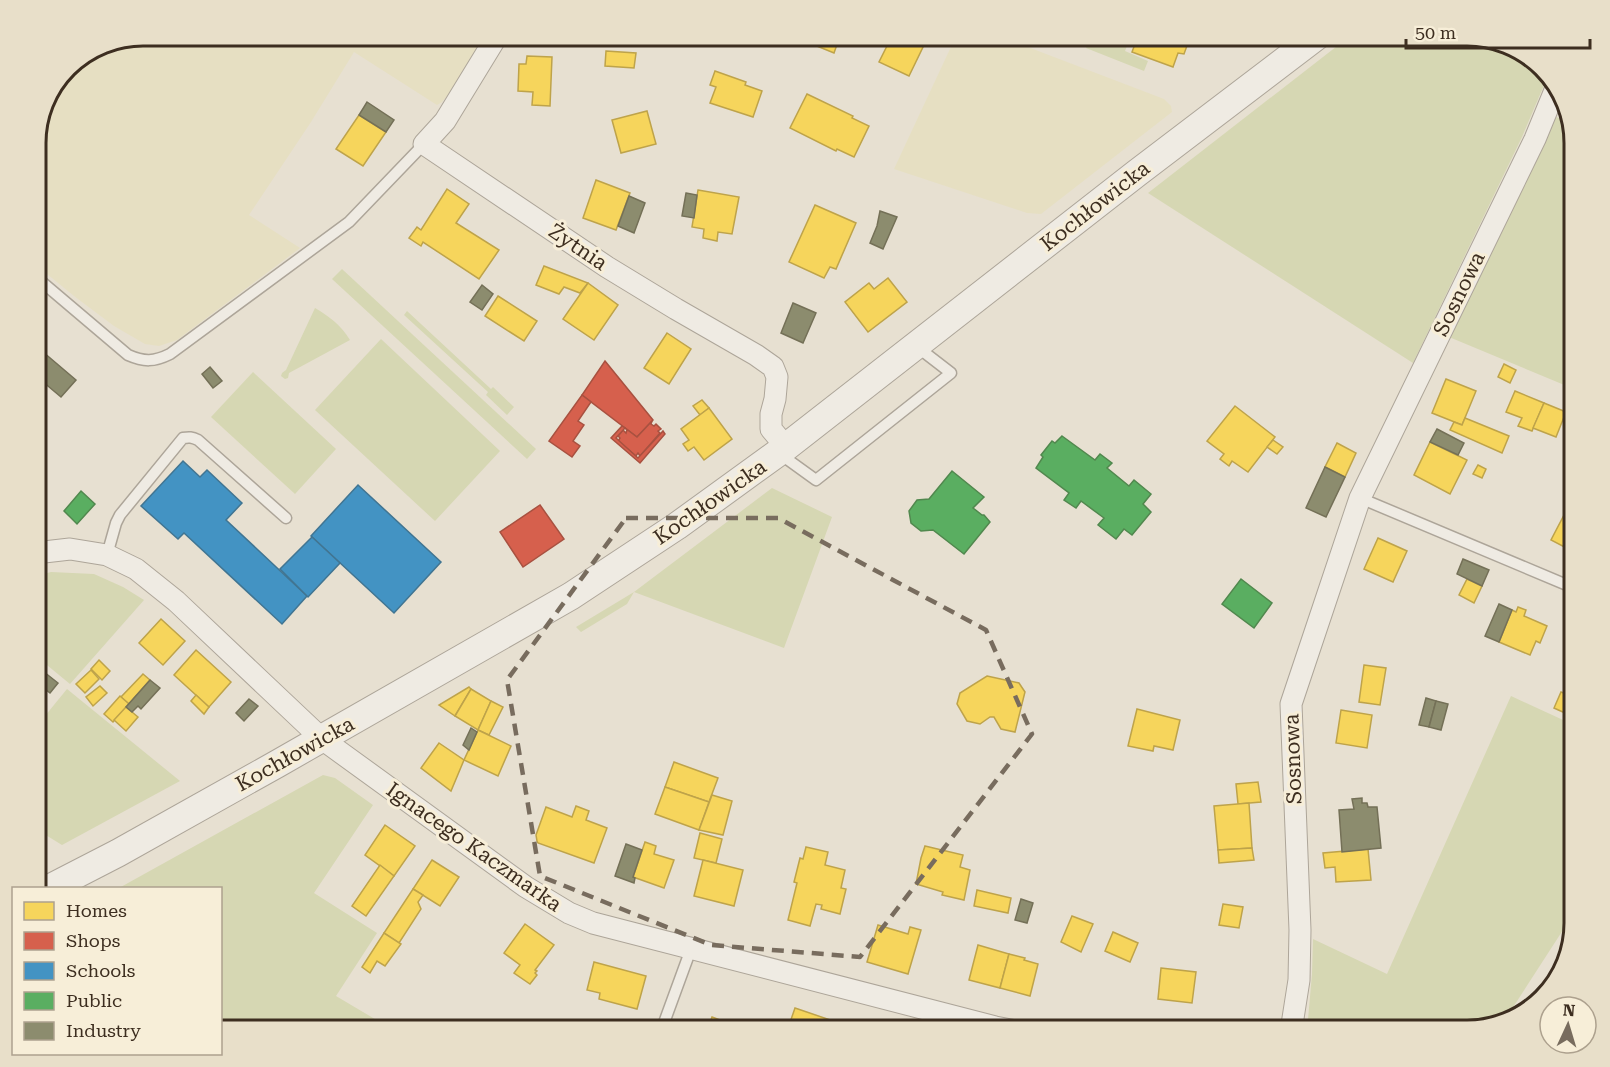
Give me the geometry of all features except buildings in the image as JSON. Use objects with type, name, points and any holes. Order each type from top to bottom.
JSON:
[{"type":"street","points":[[424,144],[445,121],[491,46]]},
{"type":"street","name":"Kochłowicka","points":[[52,887],[118,853],[322,739],[571,596],[677,526],[782,450],[1304,46]]},
{"type":"street","name":"Sosnowa","points":[[1293,1021],[1299,980],[1300,930],[1291,704],[1360,498],[1535,139],[1552,99]]},
{"type":"street","name":"Żytnia","points":[[424,144],[608,267],[773,367],[777,377],[771,429],[782,450]]},
{"type":"street","name":"Ignacego Kaczmarka","points":[[47,552],[70,549],[107,555],[136,569],[176,601],[322,739],[526,887],[569,913],[593,923],[972,1021]]},
{"type":"lane","points":[[47,286],[128,355],[141,360],[157,360],[170,354],[349,222],[424,144]]},
{"type":"lane","points":[[782,450],[816,480],[951,373],[915,346]]},
{"type":"lane","points":[[107,555],[120,515],[183,438],[187,437],[198,440],[286,518]]},
{"type":"lane","points":[[1360,498],[1564,584]]},
{"type":"lane","points":[[665,1021],[691,949]]},
{"type":"highlighted area","points":[[626,518],[778,518],[986,630],[1032,734],[860,957],[711,945],[540,876],[507,680]]},
{"type":"shaded area","points":[[144,46],[481,46],[453,89],[437,105],[354,52],[249,215],[300,248],[177,340],[159,346],[145,344],[114,326],[47,274],[47,138],[48,125],[54,107],[63,90],[75,75],[90,63],[125,48]]},
{"type":"shaded area","points":[[951,46],[1025,46],[1164,99],[1171,106],[1172,112],[1041,214],[1027,213],[894,169]]},
{"type":"green space","points":[[1087,46],[1127,46],[1125,51],[1148,61],[1144,71],[1086,48]]},
{"type":"green space","points":[[1337,46],[1479,47],[1503,54],[1520,63],[1544,86],[1522,137],[1413,363],[1148,193]]},
{"type":"green space","points":[[1556,117],[1560,118],[1564,144],[1564,385],[1449,337]]},
{"type":"green space","points":[[342,269],[536,449],[527,459],[332,279]]},
{"type":"green space","points":[[315,308],[335,322],[350,340],[289,373],[288,378],[285,379],[281,376],[282,373],[286,370]]},
{"type":"green space","points":[[407,311],[491,389],[493,387],[514,407],[507,415],[486,395],[488,392],[404,315]]},
{"type":"green space","points":[[381,339],[500,451],[435,521],[315,410]]},
{"type":"green space","points":[[253,372],[336,449],[295,494],[211,417]]},
{"type":"green space","points":[[772,488],[832,517],[784,648],[634,592]]},
{"type":"green space","points":[[47,573],[94,574],[123,587],[144,600],[70,684],[47,665]]},
{"type":"green space","points":[[634,592],[627,604],[581,632],[576,627]]},
{"type":"green space","points":[[67,689],[180,781],[62,845],[47,836],[47,714]]},
{"type":"green space","points":[[1511,696],[1564,720],[1564,929],[1513,1008],[1485,1019],[1466,1021],[1308,1021],[1313,939],[1387,974]]},
{"type":"green space","points":[[323,775],[335,778],[373,805],[314,893],[377,933],[336,996],[378,1021],[222,1021],[222,887],[121,887]]}]
